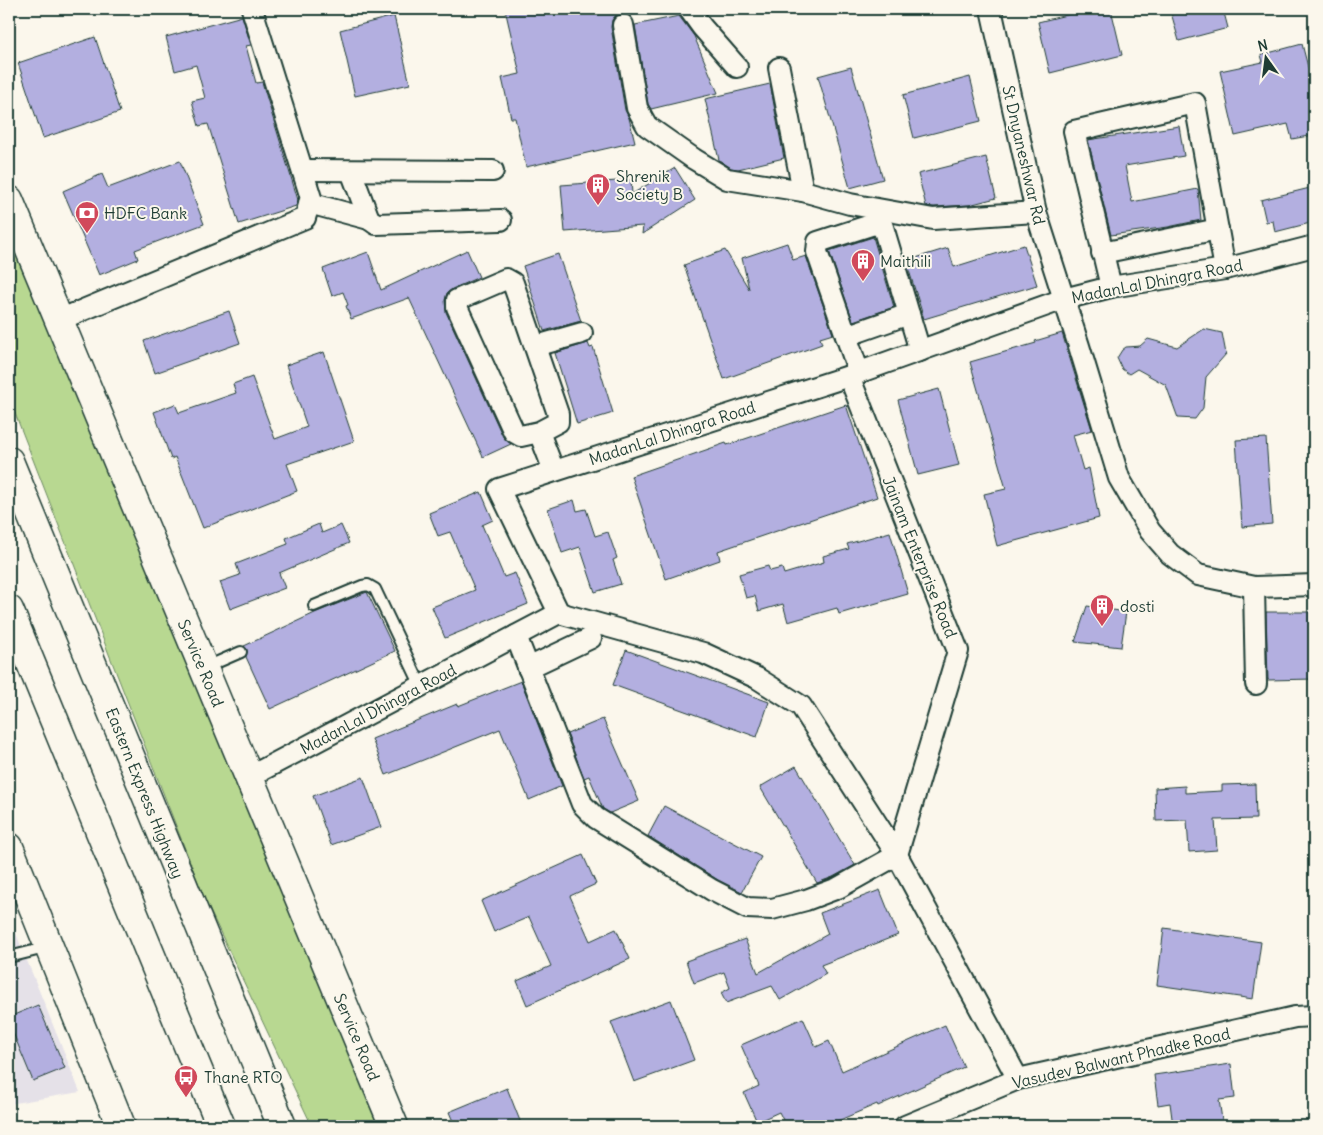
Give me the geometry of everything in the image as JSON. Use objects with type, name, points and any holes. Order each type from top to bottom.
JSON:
[{"type":"main road","name":"Service Road","points":[[9,200],[394,1126]]},
{"type":"main road","name":"Eastern Express Highway","points":[[9,461],[282,1126]]},
{"type":"main road","points":[[9,610],[220,1126]]},
{"type":"main road","points":[[9,847],[121,1126]]},
{"type":"street","points":[[58,320],[305,218],[310,198],[252,9]]},
{"type":"street","points":[[689,9],[737,67]]},
{"type":"street","name":"St Dnyaneshwar Rd","points":[[991,9],[1036,212],[1118,478],[1150,531],[1170,554],[1198,575],[1254,587],[1314,585]]},
{"type":"street","points":[[623,25],[638,108],[647,126],[694,159],[727,179],[803,191],[850,204],[932,219],[1036,212]]},
{"type":"street","points":[[779,68],[803,191]]},
{"type":"street","points":[[1111,287],[1074,131],[1195,103],[1225,269]]},
{"type":"street","points":[[302,170],[493,171]]},
{"type":"street","points":[[351,171],[369,219]]},
{"type":"street","points":[[309,203],[369,219],[376,224],[501,220]]},
{"type":"street","name":"Jainam Enterprise Road","points":[[897,855],[958,651],[854,374],[846,336],[817,252],[818,242],[874,224],[883,227],[910,314]]},
{"type":"street","points":[[1102,253],[1218,229]]},
{"type":"street","name":"MadanLal Dhingra Road","points":[[249,777],[559,613],[499,489],[854,374],[1064,299],[1111,287],[1225,269],[1314,246]]},
{"type":"street","points":[[506,280],[513,283],[558,414],[558,422],[539,432],[522,436],[514,432],[457,307],[457,300],[506,280]]},
{"type":"street","points":[[846,336],[910,314],[920,351]]},
{"type":"street","points":[[536,346],[582,333]]},
{"type":"street","points":[[539,432],[554,471]]},
{"type":"street","points":[[1254,587],[1256,684]]},
{"type":"street","points":[[559,613],[703,653],[757,678],[802,706],[897,855],[1018,1080]]},
{"type":"street","points":[[516,636],[582,804],[596,818],[712,890],[747,908],[772,909],[806,900],[838,888],[897,855]]},
{"type":"street","points":[[528,668],[591,638]]},
{"type":"street","name":"Vasudev Balwant Phadke Road","points":[[905,1126],[1018,1080],[1295,1017],[1314,1016]]},
{"type":"lane","points":[[314,606],[362,586],[368,585],[375,589],[420,686]]},
{"type":"lane","points":[[203,668],[241,652]]},
{"type":"lane","points":[[9,957],[49,947]]},
{"type":"shaded area","points":[[9,916],[80,1092],[9,1104]]},
{"type":"green space","points":[[9,211],[383,1126],[312,1126],[205,900],[9,398]]},
{"type":"building","points":[[505,9],[615,9],[616,15],[612,20],[611,27],[625,110],[635,142],[526,167],[515,118],[511,118],[502,78],[520,74]]},
{"type":"building","points":[[1091,9],[1111,9],[1122,55],[1050,73],[1038,22]]},
{"type":"building","points":[[1170,9],[1223,9],[1228,28],[1179,41]]},
{"type":"building","points":[[242,16],[251,45],[246,46],[256,83],[262,82],[298,200],[296,206],[239,224],[208,124],[199,126],[192,101],[205,98],[196,65],[175,71],[166,37]]},
{"type":"building","points":[[394,16],[410,84],[355,96],[340,30]]},
{"type":"building","points":[[679,16],[694,36],[718,93],[651,109],[648,104],[635,25]]},
{"type":"building","points":[[95,37],[120,112],[43,138],[18,63]]},
{"type":"building","points":[[1302,44],[1314,90],[1314,135],[1292,139],[1288,124],[1235,136],[1220,71],[1263,62],[1261,55]]},
{"type":"building","points":[[851,67],[883,179],[850,188],[818,76]]},
{"type":"building","points":[[970,77],[981,121],[914,138],[903,95]]},
{"type":"building","points":[[770,84],[784,158],[738,169],[731,168],[719,160],[705,99]]},
{"type":"building","points":[[1179,126],[1184,156],[1125,166],[1132,202],[1198,189],[1201,220],[1111,235],[1088,140]]},
{"type":"building","points":[[986,157],[996,198],[969,205],[926,206],[918,174]]},
{"type":"building","points":[[180,161],[204,224],[135,250],[138,259],[99,275],[63,191],[102,174],[108,188]]},
{"type":"building","points":[[675,168],[695,200],[642,234],[643,226],[565,232],[561,185],[631,180],[632,194]]},
{"type":"building","points":[[1314,187],[1314,222],[1275,232],[1273,221],[1266,222],[1261,200]]},
{"type":"building","name":"Maithili","points":[[873,237],[894,307],[853,321],[829,251]]},
{"type":"building","points":[[787,243],[793,260],[806,256],[833,334],[820,338],[822,344],[724,379],[684,265],[725,250],[749,289],[742,258]]},
{"type":"building","points":[[1024,245],[1037,285],[924,319],[906,261],[948,248],[954,267]]},
{"type":"building","points":[[467,250],[479,277],[447,293],[445,300],[446,312],[503,437],[511,444],[483,457],[409,298],[351,319],[343,292],[332,296],[323,269],[368,252],[381,290]]},
{"type":"building","points":[[558,254],[581,321],[544,331],[523,266]]},
{"type":"building","points":[[229,311],[240,343],[155,373],[144,341]]},
{"type":"building","points":[[1204,329],[1222,333],[1226,354],[1206,377],[1203,408],[1195,419],[1178,418],[1166,385],[1137,369],[1129,374],[1122,369],[1117,358],[1126,347],[1140,346],[1148,339],[1177,347]]},
{"type":"building","points":[[1062,333],[1092,430],[1073,435],[1083,470],[1089,468],[1099,518],[997,546],[984,494],[1006,489],[970,362],[1036,343],[1035,341]]},
{"type":"building","points":[[588,343],[590,348],[593,347],[613,413],[577,424],[555,353]]},
{"type":"building","points":[[324,352],[354,441],[287,464],[297,491],[203,528],[175,457],[171,459],[154,412],[175,404],[179,413],[236,393],[233,384],[252,377],[275,439],[307,427],[286,365]]},
{"type":"building","points":[[939,389],[959,465],[918,475],[898,400]]},
{"type":"building","points":[[846,405],[877,497],[718,551],[720,560],[666,579],[631,476],[726,443],[727,445]]},
{"type":"building","points":[[1266,438],[1272,524],[1242,527],[1236,440]]},
{"type":"building","points":[[481,492],[493,520],[482,525],[504,577],[515,573],[528,604],[445,638],[432,607],[475,590],[450,532],[438,536],[429,513]]},
{"type":"building","points":[[574,500],[577,511],[586,509],[595,536],[608,532],[617,558],[613,560],[621,584],[595,592],[580,547],[562,553],[548,509]]},
{"type":"building","points":[[319,524],[322,533],[341,525],[349,543],[279,573],[285,588],[230,609],[220,582],[240,575],[236,564],[288,544],[286,538]]},
{"type":"building","points":[[890,532],[908,594],[839,614],[837,608],[788,622],[783,604],[759,611],[755,596],[746,598],[739,574],[768,566],[770,571],[782,568],[784,574],[824,562],[823,556],[849,549],[847,544]]},
{"type":"building","points":[[367,592],[395,651],[270,709],[246,657],[247,650],[244,646],[317,612]]},
{"type":"building","name":"dosti","points":[[1087,606],[1126,612],[1121,647],[1075,642]]},
{"type":"building","points":[[1266,612],[1314,612],[1314,679],[1268,680]]},
{"type":"building","points":[[626,650],[769,702],[757,737],[613,685]]},
{"type":"building","points":[[521,681],[562,786],[529,800],[500,729],[386,775],[372,739],[457,704],[458,706]]},
{"type":"building","points":[[603,719],[639,801],[610,813],[603,809],[589,776],[584,778],[567,734]]},
{"type":"building","points":[[796,766],[855,865],[817,883],[760,787]]},
{"type":"building","points":[[363,777],[381,827],[331,845],[313,796]]},
{"type":"building","points":[[1255,784],[1256,819],[1215,820],[1217,850],[1189,852],[1187,820],[1156,821],[1155,788],[1185,786],[1185,793],[1222,791],[1222,785]]},
{"type":"building","points":[[664,806],[761,857],[742,892],[718,880],[648,836]]},
{"type":"building","points":[[583,855],[596,884],[570,896],[590,941],[616,929],[630,959],[527,1005],[517,981],[551,966],[529,917],[494,932],[481,901]]},
{"type":"building","points":[[880,890],[898,935],[821,965],[826,974],[780,1000],[772,986],[726,1003],[721,993],[730,988],[724,972],[694,983],[686,961],[745,939],[758,973],[828,934],[820,913]]},
{"type":"building","points":[[1164,928],[1261,942],[1253,999],[1157,985]]},
{"type":"building","points":[[671,1000],[694,1060],[634,1082],[611,1022]]},
{"type":"building","points":[[38,1005],[65,1068],[33,1081],[9,1023],[9,1017]]},
{"type":"building","points":[[803,1018],[816,1047],[829,1041],[842,1071],[945,1025],[964,1067],[878,1106],[877,1104],[826,1126],[786,1126],[779,1112],[757,1122],[744,1093],[759,1086],[741,1045]]},
{"type":"building","points":[[1231,1064],[1235,1098],[1219,1100],[1223,1126],[1173,1126],[1170,1103],[1158,1105],[1154,1075]]},
{"type":"building","points":[[507,1088],[522,1126],[455,1126],[449,1112]]},
{"type":"place","name":"Shrenik Society B","points":[[598,206]]},
{"type":"place","name":"HDFC Bank","points":[[87,234]]},
{"type":"place","name":"Maithili","points":[[863,282]]},
{"type":"place","name":"dosti","points":[[1102,627]]},
{"type":"place","name":"Thane RTO","points":[[186,1098]]}]
